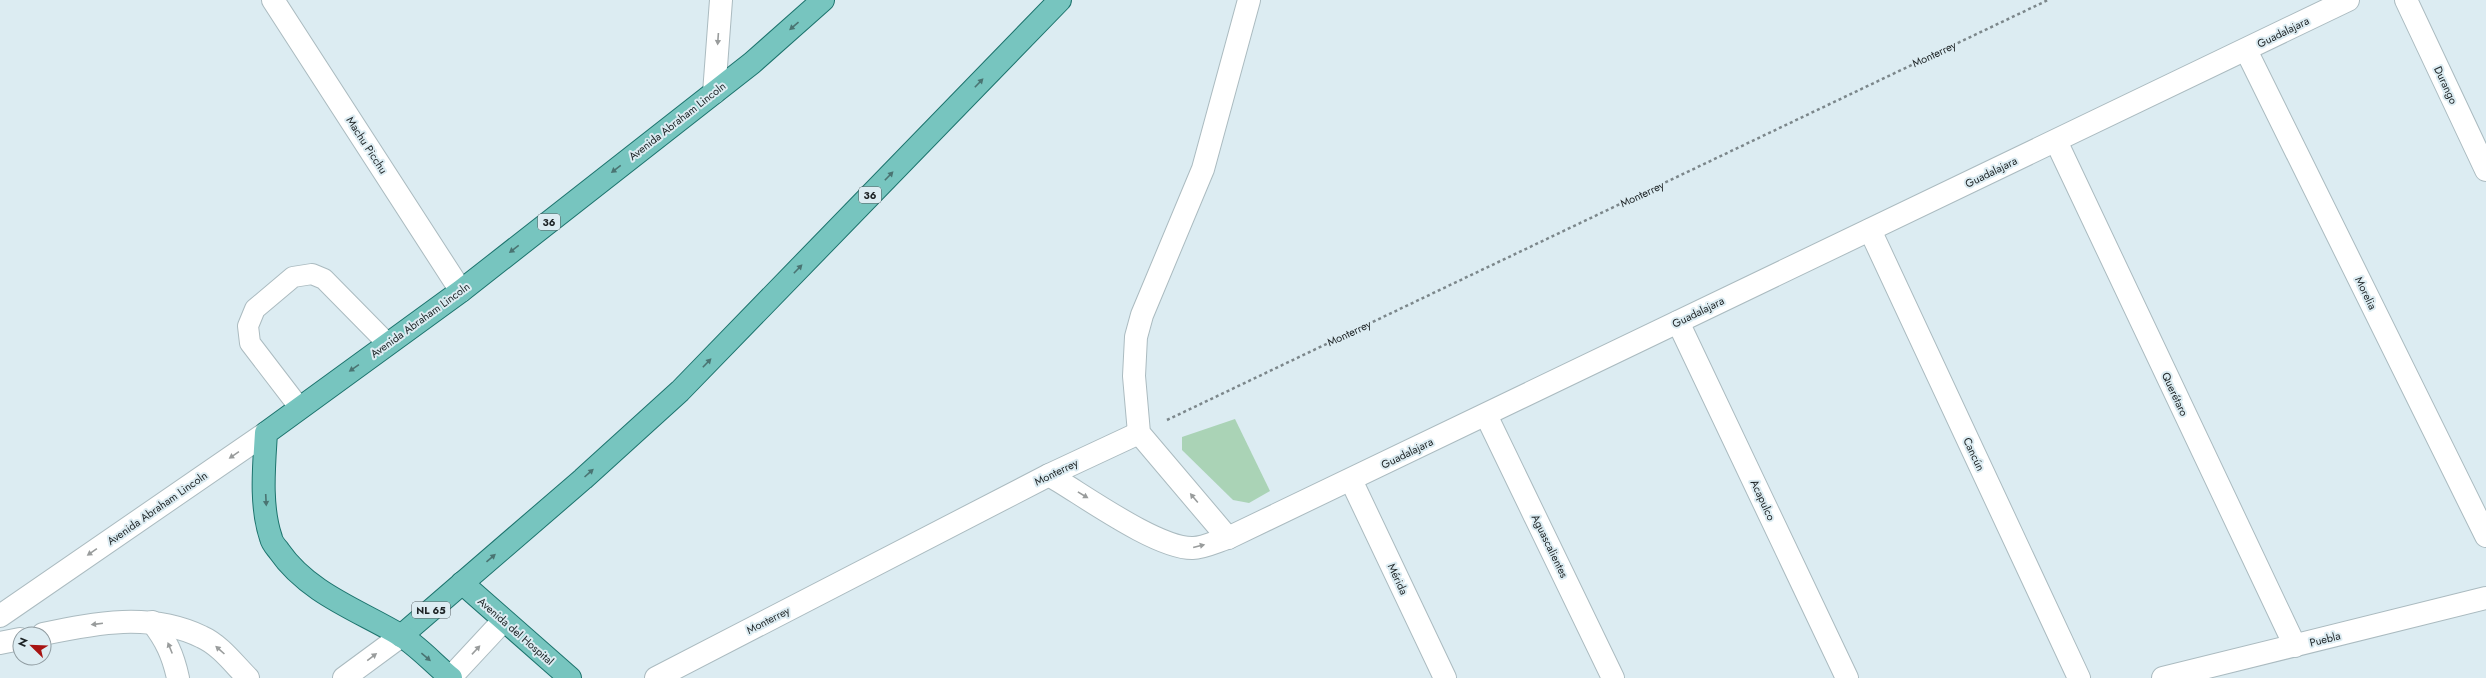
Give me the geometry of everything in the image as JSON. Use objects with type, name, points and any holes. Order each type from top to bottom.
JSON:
[{"type":"main road","name":"Avenida Abraham Lincoln","points":[[266,433],[299,407],[461,291],[752,63],[823,0]]},
{"type":"main road","name":"36","points":[[462,583],[680,391],[1060,0]]},
{"type":"main road","points":[[266,433],[264,471],[266,512],[271,540],[287,563],[309,583],[348,608],[401,636],[450,678]]},
{"type":"main road","name":"Avenida del Hospital","points":[[462,583],[503,621],[570,678]]},
{"type":"main road","name":"NL 65","points":[[401,636],[462,583]]},
{"type":"street","name":"Machu Picchu","points":[[273,0],[461,291]]},
{"type":"street","points":[[714,93],[721,0]]},
{"type":"street","points":[[1228,538],[1140,433],[1134,376],[1136,337],[1142,315],[1203,169],[1249,0]]},
{"type":"street","name":"Guadalajara","points":[[1050,475],[1151,537],[1170,544],[1193,548],[1228,538],[2348,0]]},
{"type":"street","name":"Durango","points":[[2406,0],[2486,170]]},
{"type":"street","name":"Morelia","points":[[2246,50],[2486,536]]},
{"type":"street","name":"Querétaro","points":[[2056,141],[2295,646]]},
{"type":"street","name":"Cancún","points":[[1870,230],[2079,678]]},
{"type":"street","name":"Acapulco","points":[[1678,322],[1847,678]]},
{"type":"street","name":"Aguascalientes","points":[[1486,415],[1613,678]]},
{"type":"street","name":"Avenida Abraham Lincoln","points":[[0,616],[266,433]]},
{"type":"street","name":"Monterrey","points":[[656,678],[1050,475],[1140,433]]},
{"type":"street","name":"Mérida","points":[[1351,480],[1445,678]]},
{"type":"street","name":"Puebla","points":[[2163,678],[2486,598]]},
{"type":"street","points":[[450,678],[503,621]]},
{"type":"street","points":[[52,633],[117,622],[152,622],[202,637],[223,653],[248,678]]},
{"type":"street","points":[[152,622],[167,640],[174,658],[178,678]]},
{"type":"street","name":"NL 65","points":[[344,678],[401,636]]},
{"type":"street","points":[[0,643],[12,641]]},
{"type":"lane","points":[[299,407],[250,343],[248,326],[255,309],[293,277],[312,274],[324,279],[388,344]]},
{"type":"path","name":"Monterrey","points":[[1140,433],[2048,0]]},
{"type":"green space","points":[[1235,419],[1270,491],[1249,503],[1233,500],[1182,450],[1182,437]]}]
